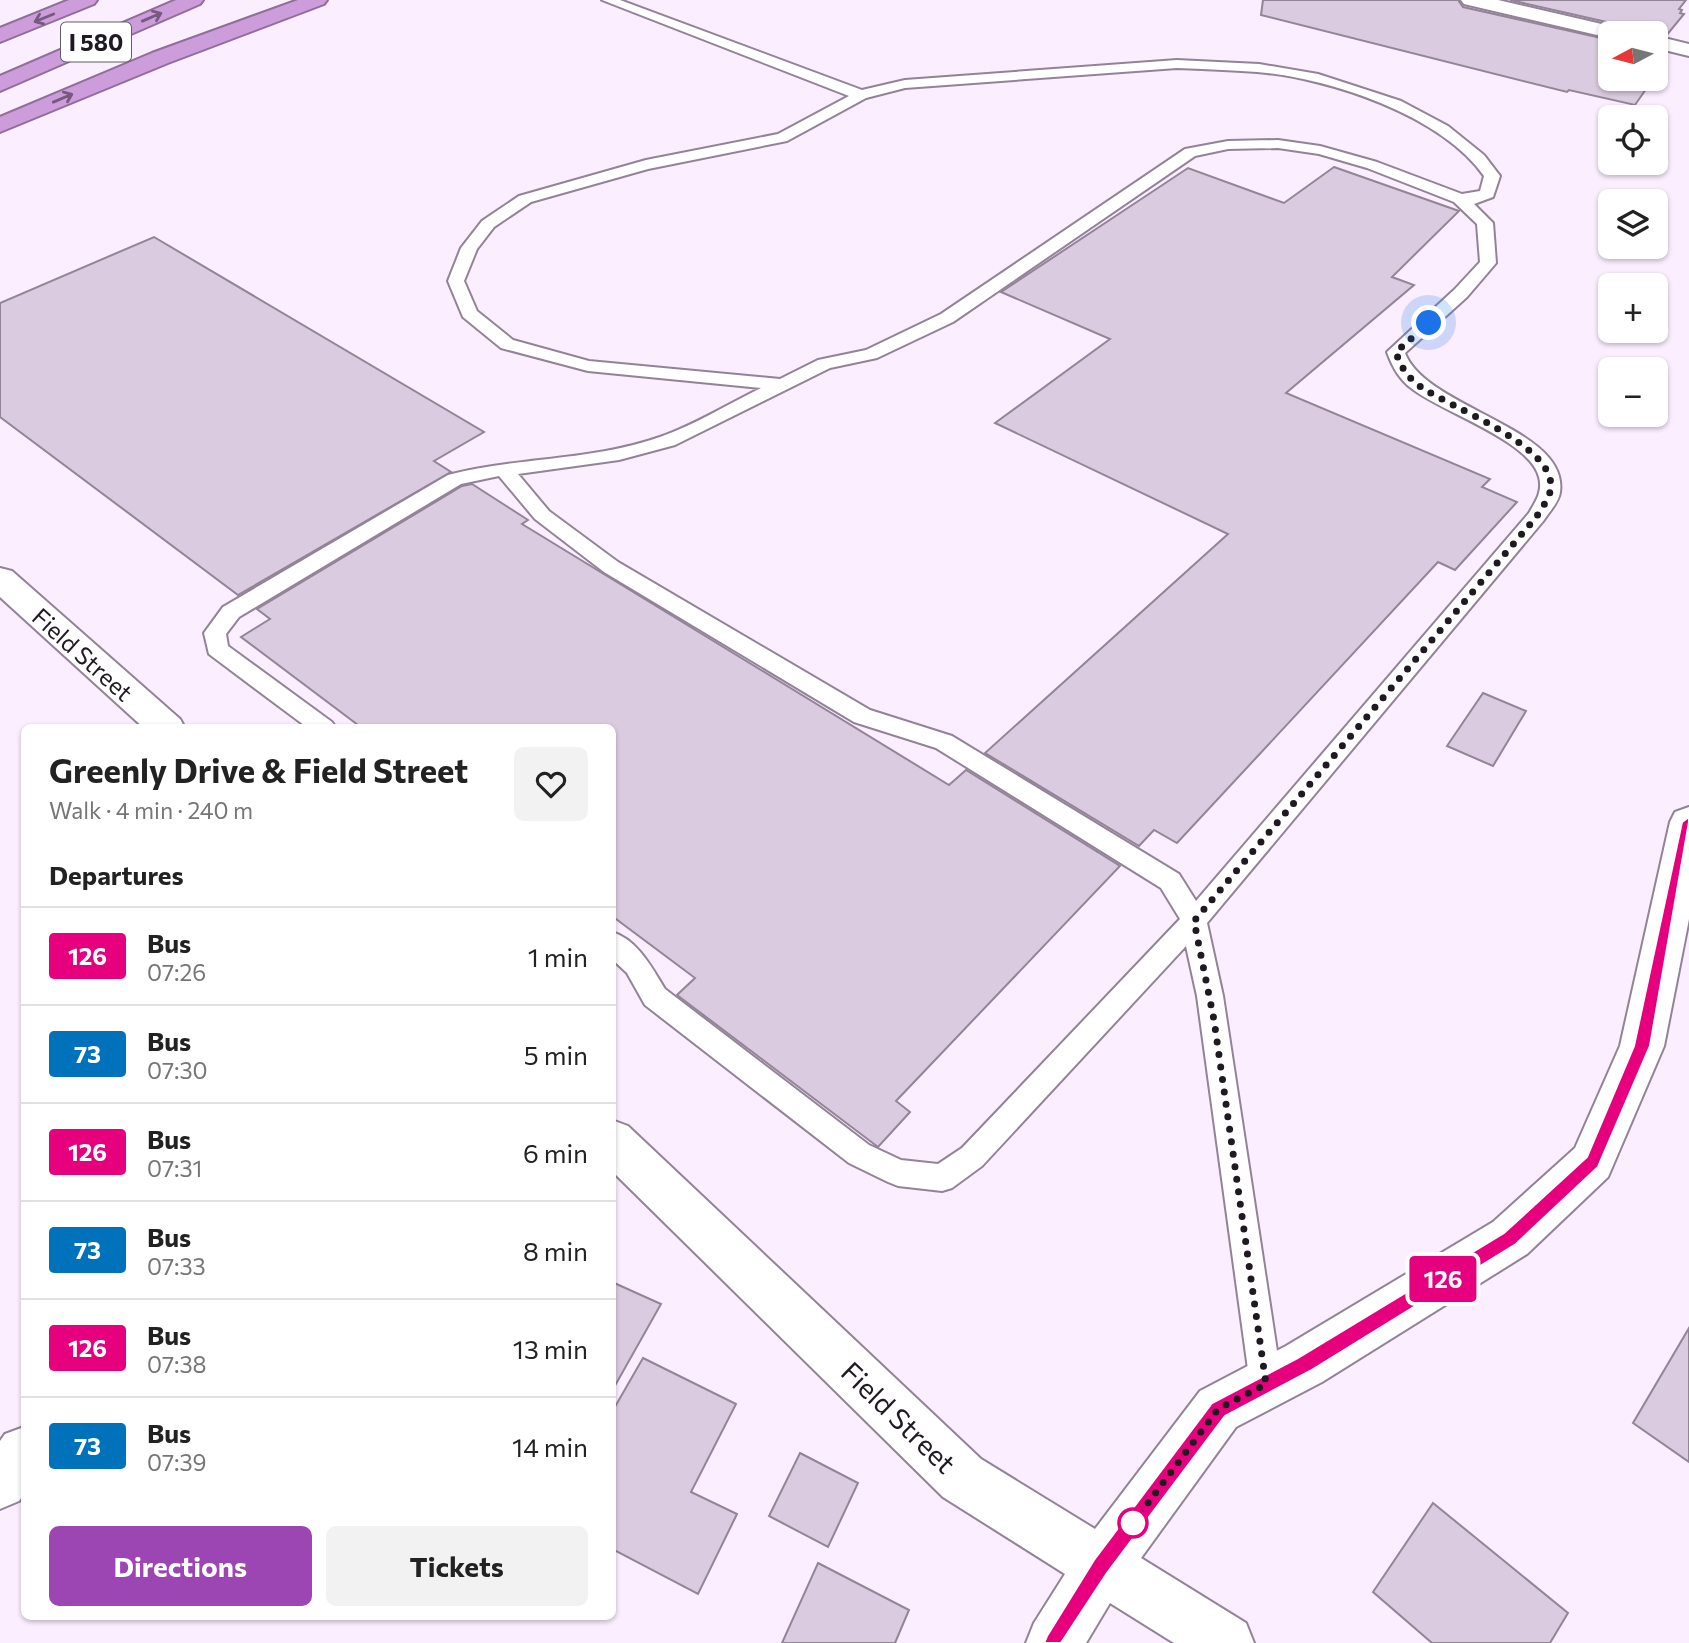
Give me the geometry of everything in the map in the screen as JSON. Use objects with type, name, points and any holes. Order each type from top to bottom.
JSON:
[{"type":"highway","name":"I 580","points":[[0,36],[87,0]]},
{"type":"highway","name":"I 580","points":[[0,84],[192,0]]},
{"type":"highway","points":[[0,125],[173,53],[317,0]]},
{"type":"street","points":[[1471,0],[1598,29]]},
{"type":"street","points":[[1668,45],[1689,50]]},
{"type":"street","name":"Field Street","points":[[4,591],[162,724]]},
{"type":"street","points":[[1054,1643],[1101,1566],[1218,1409],[1304,1364],[1510,1238],[1592,1162],[1642,1046],[1689,822]]},
{"type":"street","name":"Field Street","points":[[616,1144],[962,1478],[1226,1643]]},
{"type":"street","points":[[0,1482],[21,1457]]},
{"type":"lane","points":[[608,0],[861,94]]},
{"type":"lane","points":[[319,724],[217,649],[215,633],[231,612],[455,480],[504,470],[619,454],[668,441],[824,364],[871,354],[947,318],[1190,152],[1228,145],[1278,144],[1320,150],[1371,165],[1460,199],[1474,199],[1487,194],[1492,177],[1479,158],[1443,129],[1396,104],[1313,76],[1259,68],[1177,64],[905,84],[861,94],[782,138],[646,165],[524,199],[488,224],[469,248],[456,281],[469,313],[507,344],[588,366],[781,384]]},
{"type":"lane","points":[[616,946],[636,965],[655,997],[859,1154],[898,1173],[942,1178],[972,1157],[1194,921],[1537,516],[1551,491],[1548,471],[1518,440],[1419,386],[1400,366],[1396,352],[1461,293],[1488,263],[1486,223],[1460,199]]},
{"type":"lane","points":[[504,470],[542,515],[611,567],[862,716],[944,742],[1170,881],[1194,921],[1212,1009],[1266,1384]]},
{"type":"building","points":[[1263,0],[1458,0],[1463,7],[1598,37],[1598,91],[1645,91],[1635,105],[1569,90],[1567,92],[1261,15]]},
{"type":"building","points":[[1510,0],[1686,0],[1679,9],[1682,10],[1680,13],[1684,14],[1668,34],[1668,21],[1602,21]]},
{"type":"building","points":[[1334,167],[1459,211],[1392,277],[1414,285],[1286,393],[1490,479],[1482,487],[1517,502],[1455,570],[1438,562],[1177,843],[1154,830],[1139,846],[985,753],[1228,534],[995,423],[1110,339],[1001,292],[1188,168],[1284,203]]},
{"type":"building","points":[[154,237],[484,432],[434,461],[451,472],[238,595],[0,417],[0,303]]},
{"type":"building","points":[[472,484],[528,520],[522,524],[949,785],[966,770],[1120,866],[896,1101],[910,1112],[878,1147],[677,995],[695,978],[616,919],[616,724],[357,724],[241,637],[270,619],[257,609],[462,486]]},
{"type":"building","points":[[1483,693],[1526,711],[1493,766],[1447,746]]},
{"type":"building","points":[[616,1284],[661,1304],[616,1384]]},
{"type":"building","points":[[1689,1328],[1689,1462],[1633,1423]]},
{"type":"building","points":[[643,1358],[736,1404],[691,1492],[737,1514],[698,1594],[616,1551],[616,1405]]},
{"type":"building","points":[[800,1453],[858,1483],[828,1547],[769,1516]]},
{"type":"building","points":[[1433,1503],[1568,1613],[1550,1643],[1432,1643],[1373,1592]]},
{"type":"building","points":[[818,1563],[909,1610],[895,1643],[782,1643]]},
{"type":"bus line","name":"126","points":[[1054,1643],[1101,1566],[1218,1409],[1304,1364],[1510,1238],[1592,1162],[1642,1046],[1689,822]]},
{"type":"route","points":[[1133,1523],[1218,1409],[1266,1384],[1214,1020],[1194,921],[1537,516],[1551,491],[1548,471],[1518,440],[1419,386],[1400,366],[1396,352],[1429,323]]}]
